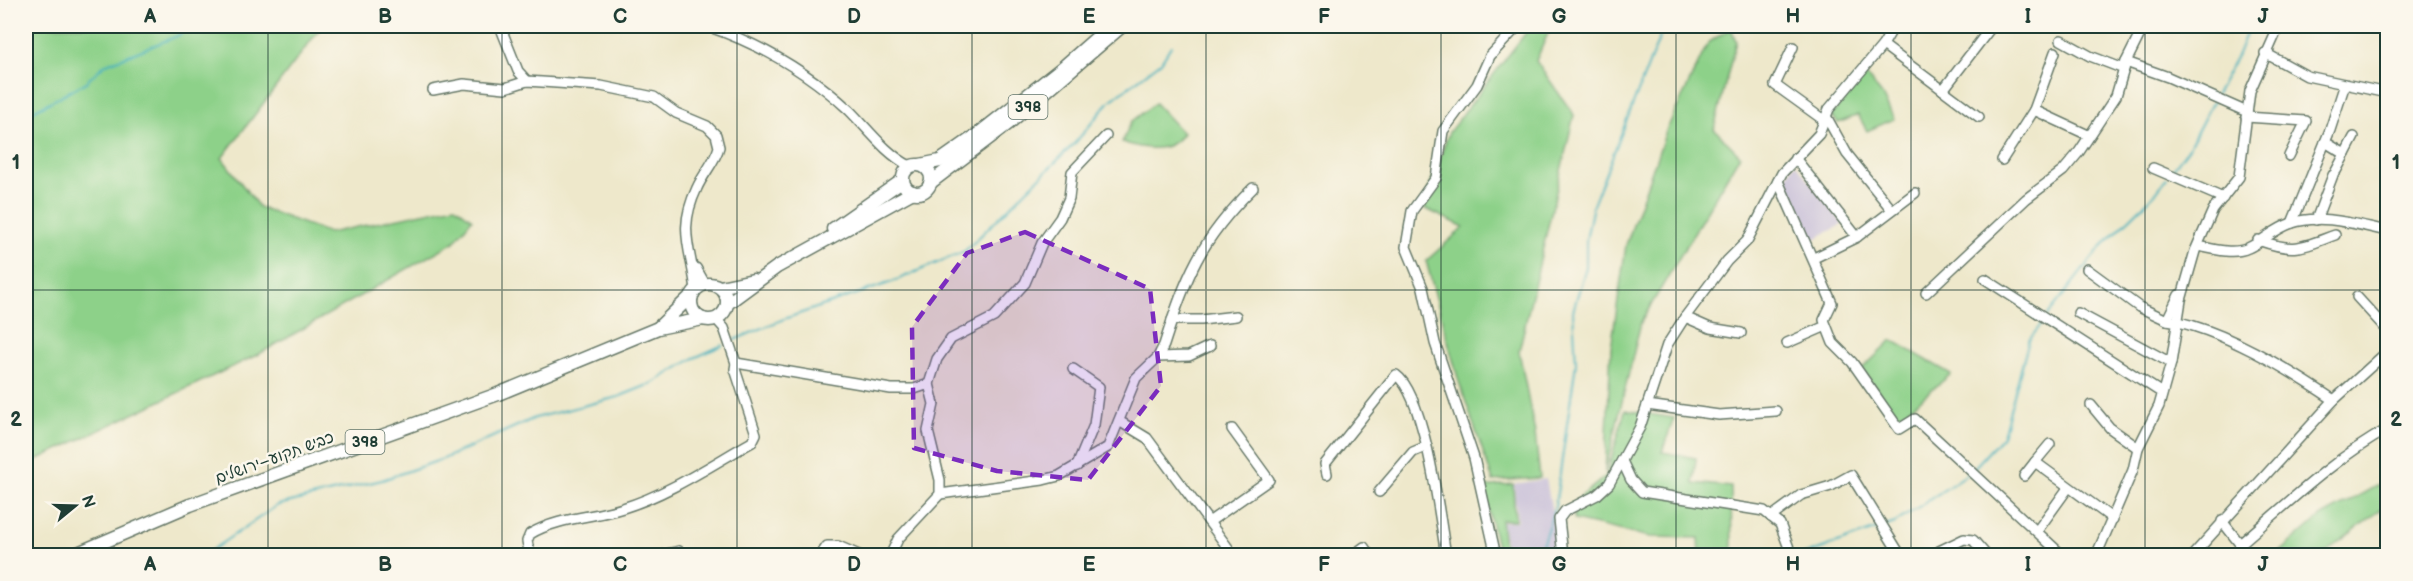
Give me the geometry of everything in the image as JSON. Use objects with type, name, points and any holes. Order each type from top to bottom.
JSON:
[{"type":"main road","name":"398","points":[[777,267],[903,180],[903,175],[915,166],[940,161],[1006,119],[1110,26]]},
{"type":"main road","name":"398","points":[[658,328],[717,319],[724,314],[728,303],[757,279],[913,192],[923,191],[1006,119],[1122,26]]},
{"type":"main road","points":[[915,166],[929,172],[930,183]]},
{"type":"main road","points":[[903,180],[908,190],[913,192]]},
{"type":"main road","name":"398","points":[[658,328],[698,289],[757,279]]},
{"type":"main road","points":[[720,287],[728,303]]},
{"type":"main road","points":[[698,289],[692,306],[698,316],[704,320]]},
{"type":"main road","name":"כביש תקוע–ירושלים","points":[[71,555],[190,505],[498,394],[658,328]]},
{"type":"street","points":[[500,26],[518,71],[527,81]]},
{"type":"street","points":[[707,26],[738,36],[796,66],[847,109],[896,159],[915,166]]},
{"type":"street","points":[[1496,555],[1474,458],[1435,343],[1423,288],[1406,247],[1412,211],[1436,178],[1443,131],[1477,85],[1490,56],[1518,26]]},
{"type":"street","points":[[1563,555],[1559,519],[1565,510],[1597,495],[1609,484],[1647,405],[1668,345],[1684,317],[1727,261],[1747,241],[1778,181],[1795,158],[1819,134],[1829,108],[1883,45],[1894,26]]},
{"type":"street","points":[[1943,90],[1992,26]]},
{"type":"street","points":[[1926,293],[2026,199],[2063,171],[2116,96],[2125,66],[2144,26]]},
{"type":"street","points":[[2167,320],[2213,210],[2239,177],[2250,90],[2278,26]]},
{"type":"street","points":[[2061,40],[2090,56],[2168,77],[2246,115],[2306,121],[2289,156]]},
{"type":"street","points":[[1883,45],[1978,117]]},
{"type":"street","points":[[1793,47],[1775,86],[1826,119],[1847,154],[1892,210]]},
{"type":"street","points":[[2002,160],[2034,110],[2055,52]]},
{"type":"street","points":[[2265,53],[2307,76],[2387,93]]},
{"type":"street","points":[[432,90],[464,84],[505,88],[527,81],[601,86],[654,97],[676,113],[707,126],[716,135],[719,147],[697,188],[686,218],[698,289]]},
{"type":"street","points":[[2292,222],[2325,142],[2345,84]]},
{"type":"street","points":[[2034,110],[2088,135]]},
{"type":"street","points":[[940,494],[940,480],[928,431],[934,405],[929,384],[937,359],[951,339],[993,317],[1025,283],[1042,243],[1060,218],[1069,198],[1072,172],[1106,136]]},
{"type":"street","points":[[2316,220],[2335,173],[2354,137]]},
{"type":"street","points":[[2325,142],[2345,154]]},
{"type":"street","points":[[1795,158],[1857,237]]},
{"type":"street","points":[[2153,168],[2223,198]]},
{"type":"street","points":[[1778,181],[1832,303],[1824,320],[1833,343],[1852,362],[1899,429],[1915,419],[2063,555]]},
{"type":"street","points":[[890,555],[898,539],[940,494],[1059,476],[1108,447],[1136,378],[1158,357],[1197,256],[1228,212],[1253,188]]},
{"type":"street","points":[[1814,258],[1857,237],[1915,193]]},
{"type":"street","points":[[2198,246],[2220,250],[2247,249],[2258,240],[2292,222],[2316,220],[2340,221],[2388,231]]},
{"type":"street","points":[[2258,240],[2281,248],[2297,249],[2335,235]]},
{"type":"street","points":[[2087,269],[2139,307],[2167,320],[2179,321],[2244,348],[2297,375],[2334,400]]},
{"type":"street","points":[[2096,555],[2133,470],[2138,448],[2162,393],[2171,363],[2187,275]]},
{"type":"street","points":[[1985,279],[2162,393]]},
{"type":"street","points":[[2357,297],[2388,331]]},
{"type":"street","points":[[2078,313],[2171,363]]},
{"type":"street","points":[[1172,320],[1201,320],[1236,316]]},
{"type":"street","points":[[1684,317],[1710,328],[1741,333]]},
{"type":"street","points":[[530,555],[527,541],[530,534],[546,524],[622,508],[643,501],[752,442],[756,434],[735,369],[736,363],[724,328],[717,319]]},
{"type":"street","points":[[1787,343],[1826,326]]},
{"type":"street","points":[[1158,357],[1189,356],[1210,346]]},
{"type":"street","points":[[2192,555],[2334,400],[2388,351]]},
{"type":"street","points":[[736,363],[891,389],[914,389],[929,384]]},
{"type":"street","points":[[1073,369],[1099,387],[1094,425],[1077,466]]},
{"type":"street","points":[[1327,474],[1325,464],[1396,375],[1409,390],[1431,465],[1446,555]]},
{"type":"street","points":[[1647,405],[1719,415],[1776,411]]},
{"type":"street","points":[[2091,405],[2110,428],[2138,448]]},
{"type":"street","points":[[1119,421],[1146,438],[1234,555]]},
{"type":"street","points":[[1209,522],[1269,480],[1232,429]]},
{"type":"street","points":[[2222,521],[2240,544],[2313,482],[2366,441],[2388,429]]},
{"type":"street","points":[[2024,476],[2050,444]]},
{"type":"street","points":[[1379,492],[1413,452],[1425,447]]},
{"type":"street","points":[[1622,461],[1630,480],[1642,492],[1675,499],[1764,510],[1780,524],[1792,555]]},
{"type":"street","points":[[2035,462],[2113,519]]},
{"type":"street","points":[[1771,517],[1801,495],[1832,486],[1851,475],[1901,555]]},
{"type":"street","points":[[2037,531],[2068,488]]},
{"type":"street","points":[[1935,553],[1964,539],[1972,540],[1987,555]]},
{"type":"street","points":[[820,555],[827,546],[838,546],[861,555]]},
{"type":"street","points":[[1352,555],[1364,547],[1371,555]]},
{"type":"street","points":[[658,555],[679,551],[679,555]]},
{"type":"highlighted area","points":[[1025,232],[1150,289],[1161,386],[1088,480],[997,471],[914,448],[912,327],[967,253]]},
{"type":"shaded area","points":[[1795,163],[1843,224],[1809,242],[1782,185]]},
{"type":"shaded area","points":[[1546,479],[1560,555],[1507,555],[1502,522],[1517,521],[1514,484]]},
{"type":"green space","points":[[26,26],[322,26],[222,158],[259,207],[329,233],[455,206],[472,219],[454,242],[259,354],[26,465]]},
{"type":"green space","points":[[1531,26],[1551,26],[1536,61],[1574,115],[1519,351],[1535,433],[1540,478],[1493,481],[1459,382],[1426,261],[1464,227],[1422,207],[1449,132]]},
{"type":"green space","points":[[1731,28],[1736,41],[1714,129],[1740,155],[1641,322],[1605,473],[1611,348],[1626,245],[1666,131],[1708,43]]},
{"type":"green space","points":[[1866,75],[1882,95],[1894,119],[1867,131],[1858,115],[1838,123],[1831,115]]},
{"type":"green space","points":[[1155,103],[1183,133],[1177,140],[1163,147],[1147,148],[1122,142],[1131,122]]},
{"type":"green space","points":[[1892,340],[1951,374],[1897,419],[1862,369]]},
{"type":"green space","points":[[1625,410],[1674,418],[1662,452],[1696,458],[1693,483],[1731,487],[1732,555],[1700,555],[1699,538],[1650,537],[1574,520],[1573,503],[1607,475]]},
{"type":"green space","points":[[2387,480],[2387,505],[2322,555],[2277,555],[2320,517]]},
{"type":"green space","points":[[1513,484],[1515,520],[1501,520],[1505,555],[1499,555],[1483,487]]},
{"type":"waterway","points":[[26,115],[85,83],[104,65],[175,37],[195,26]]},
{"type":"waterway","points":[[1538,556],[1555,507],[1576,363],[1573,311],[1586,267],[1586,240],[1593,205],[1664,26]]},
{"type":"waterway","points":[[2215,96],[2238,54],[2249,26]]},
{"type":"waterway","points":[[734,340],[784,319],[892,282],[965,251],[1075,143],[1110,101],[1161,62],[1171,46]]},
{"type":"waterway","points":[[2170,173],[2188,149],[2213,101]]},
{"type":"waterway","points":[[2047,316],[2100,248],[2154,195],[2167,178]]},
{"type":"waterway","points":[[1973,469],[2003,436],[2029,340],[2044,321]]},
{"type":"waterway","points":[[203,556],[278,505],[382,480],[443,459],[535,418],[618,397],[653,383],[694,358],[723,345]]},
{"type":"waterway","points":[[1886,526],[1895,523],[1969,473]]},
{"type":"waterway","points":[[1800,556],[1880,528]]}]
